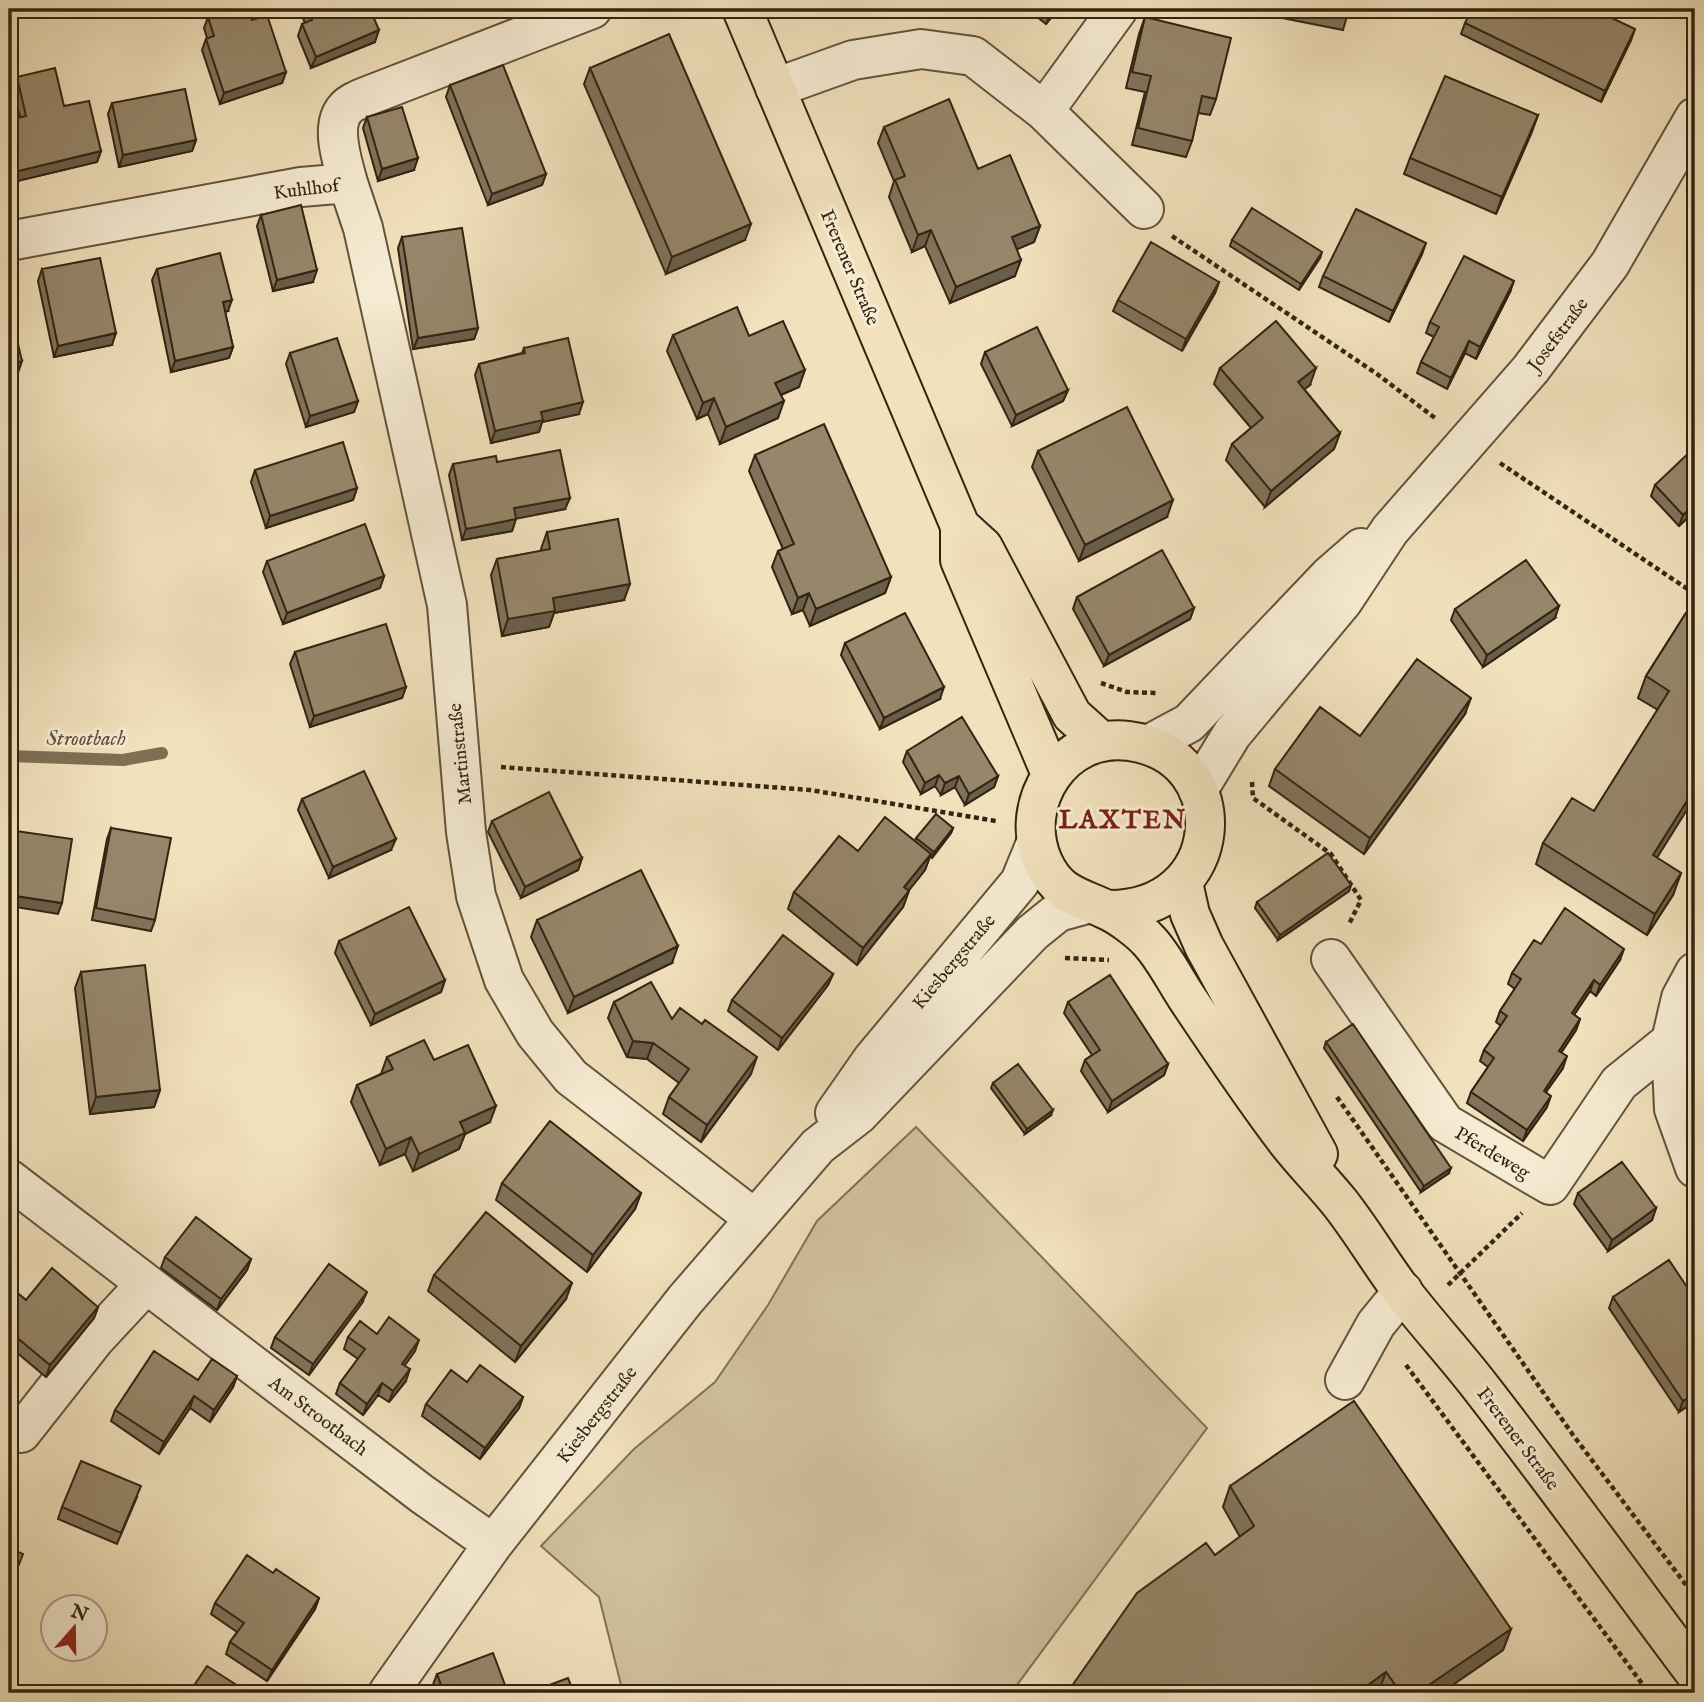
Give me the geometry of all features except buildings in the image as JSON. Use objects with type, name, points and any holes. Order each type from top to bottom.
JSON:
[{"type":"main road","name":"Frerener Straße","points":[[742,9],[960,526],[960,560],[1051,774]]},
{"type":"main road","name":"Frerener Straße","points":[[960,526],[983,547],[1072,715],[1102,742]]},
{"type":"main road","points":[[1126,740],[1148,745],[1168,754],[1184,769],[1198,790],[1206,822],[1204,842],[1198,861],[1183,883],[1152,904],[1128,910],[1097,907],[1056,881],[1044,865],[1036,843],[1034,819],[1040,795],[1051,774],[1071,754],[1102,742],[1126,740]]},
{"type":"main road","name":"Frerener Straße","points":[[1183,883],[1190,914],[1204,946],[1309,1132],[1340,1204]]},
{"type":"main road","name":"Frerener Straße","points":[[1097,907],[1149,941],[1256,1100],[1482,1388],[1695,1673]]},
{"type":"street","name":"Kuhlhof","points":[[9,241],[301,187],[348,183],[338,144],[340,120],[346,108],[370,94],[592,9]]},
{"type":"street","points":[[1044,111],[1118,9]]},
{"type":"street","points":[[775,88],[853,60],[921,49],[973,56],[1044,111],[1144,209]]},
{"type":"street","name":"Josefstraße","points":[[1198,790],[1232,734],[1343,601],[1390,530],[1530,370],[1610,264],[1695,117]]},
{"type":"street","name":"Martinstraße","points":[[348,183],[363,228],[447,605],[466,832],[476,896],[504,980],[535,1032],[571,1077],[755,1219]]},
{"type":"street","name":"Josefstraße","points":[[1148,745],[1189,723],[1330,575],[1359,549],[1390,530]]},
{"type":"street","name":"Kiesbergstraße","points":[[818,1146],[842,1098],[956,956],[1020,883],[1036,843]]},
{"type":"street","name":"Kiesbergstraße","points":[[388,1693],[493,1544],[685,1300],[818,1146],[858,1115],[1032,933],[1058,912],[1097,907]]},
{"type":"street","name":"Pferdeweg","points":[[1331,959],[1445,1122],[1550,1185],[1619,1083],[1671,1041]]},
{"type":"street","points":[[1695,972],[1681,998],[1671,1041],[1674,1109],[1695,1168]]},
{"type":"street","name":"Am Strootbach","points":[[9,1179],[422,1494],[493,1544]]},
{"type":"street","points":[[21,1433],[95,1339],[146,1284]]},
{"type":"street","points":[[1345,1380],[1376,1324],[1412,1302]]},
{"type":"path","points":[[1144,209],[1174,239],[1377,374],[1467,442],[1695,594]]},
{"type":"path","points":[[1094,682],[1105,683],[1127,692],[1167,692]]},
{"type":"path","points":[[461,764],[810,790],[1004,822],[1036,843]]},
{"type":"path","points":[[1252,778],[1253,798],[1331,854],[1361,900],[1331,959]]},
{"type":"path","points":[[1059,959],[1083,956],[1110,960],[1121,966]]},
{"type":"path","points":[[1362,1136],[1573,1435],[1695,1597]]},
{"type":"path","points":[[1412,1302],[1460,1273],[1550,1185]]},
{"type":"path","points":[[1376,1324],[1649,1693]]},
{"type":"shaded area","points":[[916,1127],[1207,1428],[1011,1693],[623,1693],[599,1597],[541,1546],[634,1449],[715,1382],[768,1305],[817,1221]]},
{"type":"waterway","name":"Strootbach","points":[[9,756],[123,760],[162,753]]},
{"type":"district","name":"LAXTEN","points":[[1123,819]]}]
